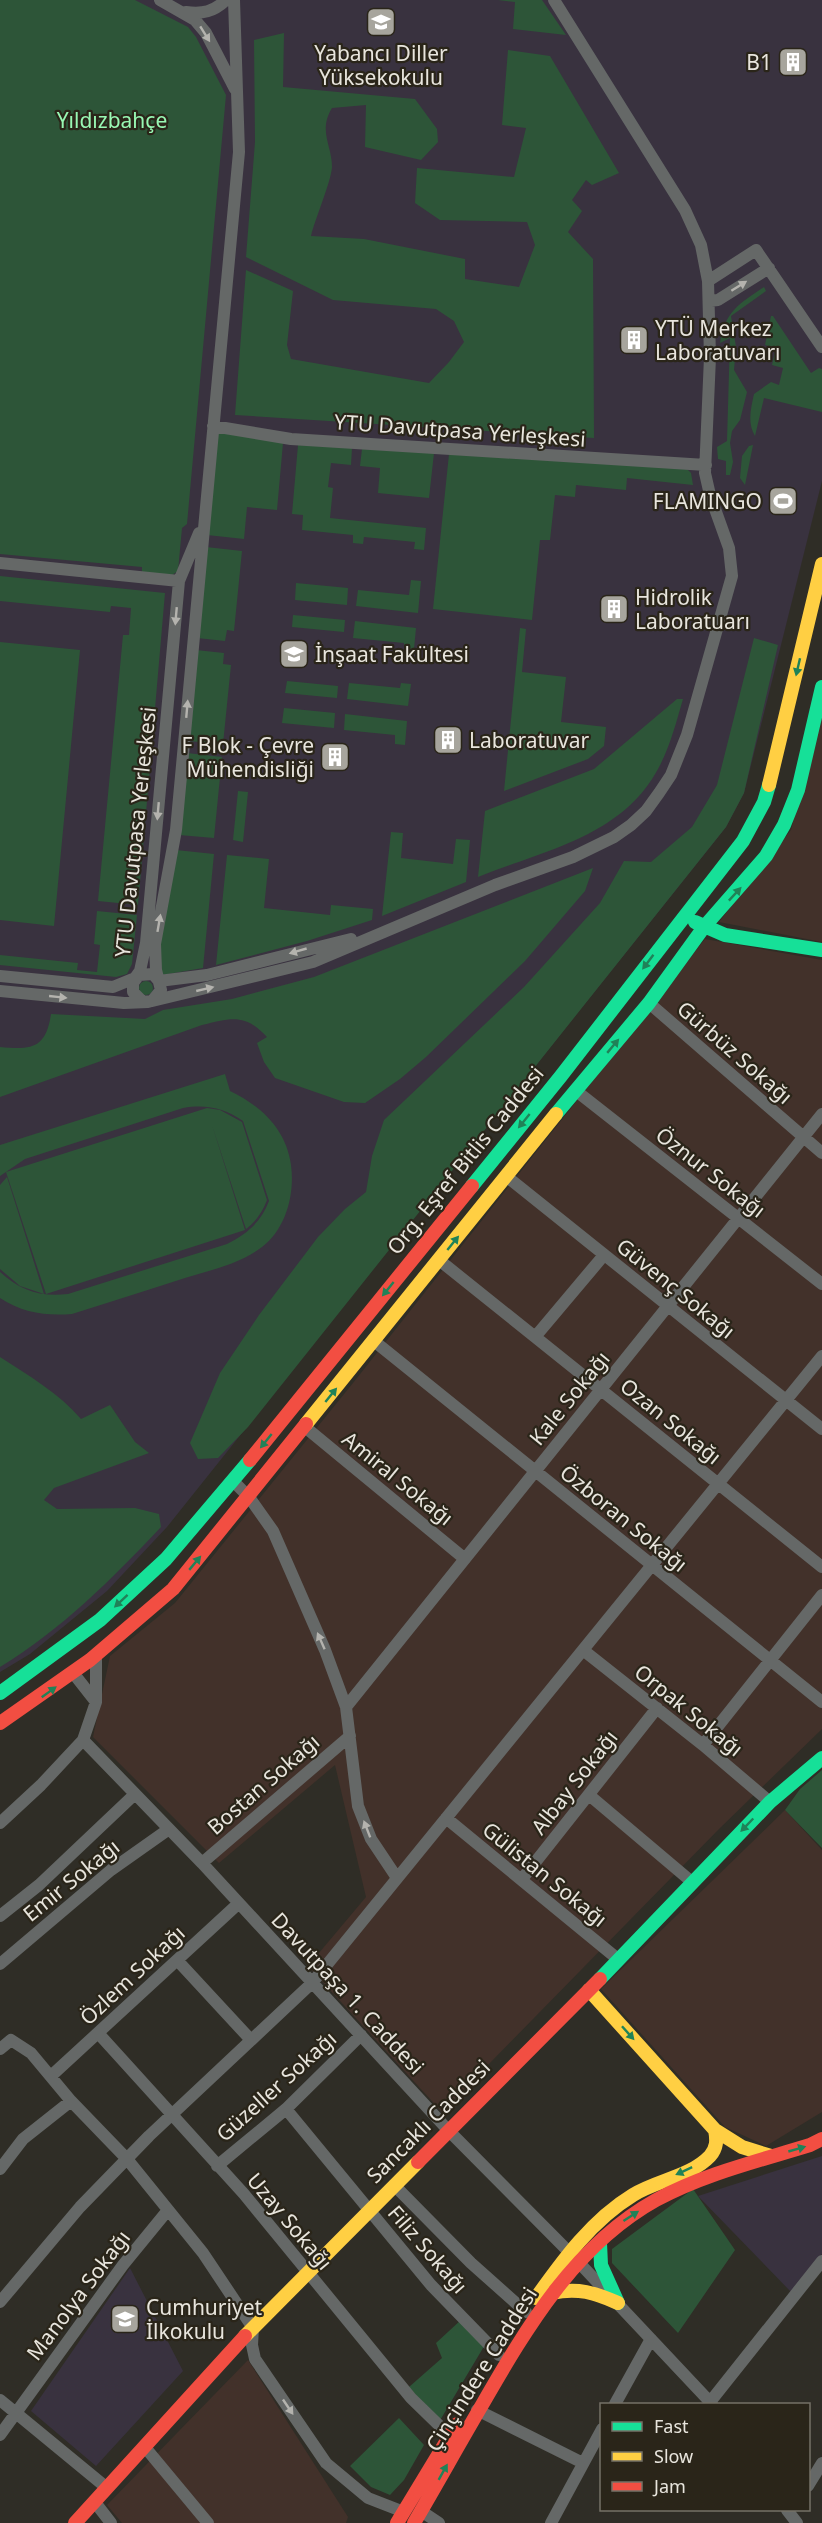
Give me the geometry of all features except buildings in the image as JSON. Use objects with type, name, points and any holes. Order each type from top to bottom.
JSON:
[{"type":"street","name":"YTU Davutpasa Yerleşkesi","points":[[160,0],[184,12],[195,20],[206,33],[237,92]]},
{"type":"street","points":[[184,12],[201,14],[216,9],[226,0]]},
{"type":"street","name":"YTU Davutpasa Yerleşkesi","points":[[159,981],[156,970],[155,944],[176,830],[239,152],[234,0]]},
{"type":"street","name":"YTU Davutpasa Yerleşkesi","points":[[0,991],[124,1003],[148,1002],[313,962],[375,934],[593,848],[631,825],[646,811],[671,775],[687,735],[732,576],[729,548],[708,488],[706,465],[711,357],[708,281],[701,245],[685,210],[554,0]]},
{"type":"street","points":[[708,281],[756,250],[822,347]]},
{"type":"street","points":[[709,301],[718,300],[769,268]]},
{"type":"street","name":"YTU Davutpasa Yerleşkesi","points":[[213,426],[291,439],[706,465]]},
{"type":"street","name":"YTU Davutpasa Yerleşkesi","points":[[148,1002],[135,996],[132,987],[140,970],[146,943],[179,580],[205,521]]},
{"type":"street","points":[[0,563],[179,580]]},
{"type":"street","name":"Org. Eşref Bitlis Caddesi","points":[[0,1693],[34,1670],[109,1612],[166,1559],[233,1481],[561,1076],[743,841],[764,802],[774,769],[822,564]]},
{"type":"street","name":"Org. Eşref Bitlis Caddesi","points":[[0,1723],[96,1658],[173,1589],[575,1090],[649,1003],[704,927],[766,856],[784,825],[798,790],[822,687]]},
{"type":"street","points":[[684,915],[704,927],[725,935],[822,950]]},
{"type":"street","name":"YTU Davutpasa Yerleşkesi","points":[[0,976],[113,987],[148,973],[159,981],[207,975],[309,948],[375,934]]},
{"type":"street","points":[[148,1002],[159,995],[159,981]]},
{"type":"street","name":"Gürbüz Sokağı","points":[[649,1003],[822,1153]]},
{"type":"street","name":"Öznur Sokağı","points":[[575,1090],[822,1284]]},
{"type":"street","name":"Kale Sokağı","points":[[346,1707],[822,1114]]},
{"type":"street","name":"Güvenç Sokağı","points":[[506,1176],[822,1429]]},
{"type":"street","points":[[535,1337],[604,1255]]},
{"type":"street","name":"Ozan Sokağı","points":[[439,1260],[822,1567]]},
{"type":"street","name":"Özboran Sokağı","points":[[374,1341],[822,1702]]},
{"type":"street","points":[[0,2302],[80,2207],[172,2114],[312,1983],[822,1356]]},
{"type":"street","name":"Amiral Sokağı","points":[[305,1428],[465,1559]]},
{"type":"street","points":[[233,1481],[249,1497],[273,1531],[325,1650],[346,1707],[358,1806],[370,1839],[397,1878]]},
{"type":"street","points":[[703,1745],[822,1595]]},
{"type":"street","name":"Orpak Sokağı","points":[[583,1650],[703,1745],[770,1802]]},
{"type":"street","points":[[0,1823],[41,1785],[83,1740],[96,1702],[96,1658]]},
{"type":"street","points":[[74,1674],[96,1702]]},
{"type":"street","name":"Albay Sokağı","points":[[522,1879],[657,1708]]},
{"type":"street","name":"Bostan Sokağı","points":[[202,1863],[350,1736]]},
{"type":"street","name":"Davutpaşa 1. Caddesi","points":[[83,1740],[202,1863],[448,2130],[569,2252],[711,2403]]},
{"type":"street","name":"Sancaklı Caddesi","points":[[75,2523],[234,2347],[619,1960],[770,1802],[822,1758]]},
{"type":"street","points":[[0,1916],[39,1885],[135,1794]]},
{"type":"street","points":[[589,1795],[692,1882]]},
{"type":"street","name":"Gülistan Sokağı","points":[[446,1818],[619,1960]]},
{"type":"street","name":"Emir Sokağı","points":[[0,1964],[111,1870],[169,1829]]},
{"type":"street","name":"Özlem Sokağı","points":[[51,2076],[239,1903]]},
{"type":"street","points":[[177,1960],[251,2040]]},
{"type":"street","points":[[589,1990],[715,2130],[731,2144],[772,2156]]},
{"type":"street","name":"Uzay Sokağı","points":[[98,2033],[244,2194],[411,2398],[450,2436]]},
{"type":"street","name":"Güzeller Sokağı","points":[[217,2166],[286,2109],[361,2035]]},
{"type":"street","points":[[0,2049],[11,2040],[31,2053],[70,2101],[127,2159],[203,2253],[253,2328],[252,2345],[255,2359],[326,2463],[368,2498],[400,2517]]},
{"type":"street","points":[[0,2169],[23,2139],[70,2101]]},
{"type":"street","name":"Filiz Sokağı","points":[[286,2109],[431,2285],[499,2355]]},
{"type":"street","name":"Çinçindere Caddesi","points":[[400,2517],[526,2312],[569,2252],[612,2210],[648,2187],[684,2171],[712,2154],[717,2142],[715,2130]]},
{"type":"street","name":"Çinçindere Caddesi","points":[[417,2517],[522,2335],[551,2293],[617,2225],[656,2200],[698,2181],[810,2145],[822,2139]]},
{"type":"street","points":[[394,2185],[471,2263],[526,2312]]},
{"type":"street","name":"Manolya Sokağı","points":[[0,2435],[123,2265],[168,2210]]},
{"type":"street","points":[[600,2243],[601,2265],[618,2303]]},
{"type":"street","points":[[711,2403],[822,2261]]},
{"type":"street","points":[[551,2293],[574,2288],[590,2291],[618,2303]]},
{"type":"street","points":[[616,2403],[651,2339]]},
{"type":"street","points":[[234,2347],[255,2359]]},
{"type":"street","points":[[0,2400],[107,2488]]},
{"type":"street","points":[[477,2410],[583,2463]]},
{"type":"street","points":[[551,2523],[600,2433]]},
{"type":"street","points":[[144,2446],[208,2523]]},
{"type":"street","points":[[810,2483],[822,2463]]},
{"type":"street","points":[[94,2502],[111,2523]]},
{"type":"street","points":[[417,2517],[439,2523]]},
{"type":"shaded area","points":[[0,0],[822,0],[822,481],[744,793],[726,827],[167,1527],[107,1591],[30,1654],[0,1672]]},
{"type":"shaded area","points":[[822,706],[822,942],[719,922],[791,830]]},
{"type":"shaded area","points":[[705,939],[822,960],[822,1729],[719,1829],[442,2112],[308,1966],[366,1897],[335,1765],[219,1863],[93,1737],[110,1656],[175,1603],[353,1383]]},
{"type":"shaded area","points":[[785,1810],[822,1850],[822,2112],[766,2146],[725,2127],[601,1989]]},
{"type":"shaded area","points":[[822,2156],[822,2254],[792,2293],[698,2196]]},
{"type":"shaded area","name":"Cumhuriyet İlkokulu","points":[[130,2268],[183,2371],[96,2466],[31,2411]]},
{"type":"shaded area","points":[[248,2360],[348,2517],[346,2523],[122,2523],[107,2505]]},
{"type":"green space","name":"Yıldızbahçe","points":[[0,0],[135,0],[188,27],[196,37],[226,95],[187,524],[182,528],[178,571],[172,575],[142,572],[142,567],[0,554]]},
{"type":"green space","points":[[498,0],[542,0],[566,35],[513,29],[515,2]]},
{"type":"green space","points":[[284,33],[283,87],[415,99],[437,129],[438,142],[421,160],[365,147],[366,105],[332,108],[326,124],[331,174],[311,236],[364,239],[465,259],[465,279],[519,287],[535,245],[527,222],[440,220],[415,203],[417,168],[514,177],[526,128],[502,125],[508,50],[550,56],[619,173],[592,185],[586,180],[572,200],[582,211],[568,232],[593,259],[594,438],[235,415],[246,270],[293,291],[287,345],[291,359],[429,383],[464,342],[454,321],[436,309],[333,300],[246,257],[255,142],[254,40]]},
{"type":"green space","points":[[764,287],[766,291],[731,316],[736,347],[734,370],[747,392],[740,420],[732,431],[730,443],[733,462],[730,475],[726,475],[726,461],[718,459],[717,447],[727,441],[730,338],[720,343],[722,332],[734,309]]},
{"type":"green space","points":[[771,316],[811,373],[819,368],[822,369],[822,412],[764,398],[755,436],[750,421],[754,394],[771,382],[779,385],[783,368],[772,365],[776,348],[765,345]]},
{"type":"green space","points":[[217,431],[283,443],[277,510],[247,507],[244,539],[207,535]]},
{"type":"green space","points":[[298,445],[352,448],[351,465],[331,463],[328,487],[333,488],[330,518],[426,528],[424,550],[414,549],[415,542],[364,537],[363,544],[353,543],[353,535],[302,530],[303,515],[292,514]]},
{"type":"green space","points":[[753,445],[745,485],[740,478],[742,456],[749,446]]},
{"type":"green space","points":[[362,449],[434,453],[429,498],[378,493],[380,468],[360,466]]},
{"type":"green space","points":[[449,454],[687,469],[691,473],[693,485],[627,478],[626,490],[576,485],[575,497],[555,495],[550,540],[540,540],[532,620],[433,609]]},
{"type":"green space","points":[[206,547],[242,551],[234,631],[227,630],[225,641],[197,638]]},
{"type":"green space","points":[[0,576],[165,593],[138,905],[98,901],[123,635],[129,635],[131,608],[111,606],[110,612],[0,601]]},
{"type":"green space","points":[[411,580],[421,581],[418,613],[356,606],[358,590],[409,595]]},
{"type":"green space","points":[[296,583],[348,588],[347,605],[295,600]]},
{"type":"green space","points":[[293,615],[345,620],[344,632],[292,627]]},
{"type":"green space","points":[[355,621],[416,628],[414,649],[404,648],[404,643],[353,638]]},
{"type":"green space","points":[[520,628],[526,629],[522,672],[566,677],[561,722],[606,727],[604,746],[588,759],[504,791]]},
{"type":"green space","points":[[754,638],[778,645],[744,793],[726,827],[248,1427],[218,1458],[198,1459],[190,1443],[220,1373],[259,1315],[318,1237],[345,1209],[366,1192],[372,1156],[384,1120],[524,987],[600,903],[624,861],[651,862],[692,827],[717,785]]},
{"type":"green space","points":[[0,642],[80,650],[54,926],[0,920]]},
{"type":"green space","points":[[196,650],[224,653],[223,664],[231,665],[223,744],[188,741]]},
{"type":"green space","points":[[287,681],[338,686],[337,698],[285,693]]},
{"type":"green space","points":[[349,683],[400,688],[401,683],[411,684],[408,706],[347,699]]},
{"type":"green space","points":[[677,699],[683,699],[662,761],[642,792],[624,811],[602,826],[555,849],[478,877],[485,811],[594,769]]},
{"type":"green space","points":[[284,708],[335,713],[334,728],[282,723]]},
{"type":"green space","points":[[345,714],[407,721],[405,745],[395,744],[395,735],[344,730]]},
{"type":"green space","points":[[187,753],[222,757],[214,838],[179,835]]},
{"type":"green space","points":[[238,791],[248,792],[243,842],[233,840]]},
{"type":"green space","points":[[391,832],[403,833],[401,858],[453,864],[456,839],[470,840],[466,882],[382,916]]},
{"type":"green space","points":[[176,850],[214,854],[203,968],[162,975],[159,944]]},
{"type":"green space","points":[[227,855],[269,859],[264,908],[330,915],[331,905],[373,909],[372,920],[307,941],[216,965]]},
{"type":"green space","points":[[593,868],[585,891],[525,961],[426,1057],[400,1079],[365,1103],[344,1102],[275,1078],[264,1062],[257,1043],[267,1037],[252,1024],[237,1019],[202,1025],[0,1097],[0,1047],[20,1048],[35,1045],[45,1034],[51,1014],[145,1019],[163,1010],[232,999],[314,977]]},
{"type":"green space","points":[[97,911],[137,915],[132,964],[127,974],[116,977],[0,965],[0,955],[78,963],[77,970],[97,972],[100,945],[94,944]]},
{"type":"green space","points":[[146,981],[151,983],[153,988],[151,993],[146,995],[141,993],[139,988],[141,983]]},
{"type":"green space","points":[[225,1074],[230,1091],[262,1112],[278,1130],[284,1140],[291,1165],[292,1188],[287,1210],[277,1231],[262,1247],[225,1266],[72,1314],[35,1312],[17,1307],[0,1298],[0,1272],[16,1284],[31,1291],[68,1294],[227,1244],[252,1227],[262,1215],[269,1201],[243,1121],[214,1108],[183,1108],[25,1159],[0,1176],[0,1145]]},
{"type":"green space","points":[[207,1108],[220,1110],[242,1122],[267,1200],[256,1220],[246,1229],[212,1125],[245,1230],[46,1294],[6,1172]]},
{"type":"green space","points":[[7,1177],[44,1294],[20,1286],[0,1269],[0,1185]]},
{"type":"green space","points":[[0,1357],[53,1393],[81,1419],[110,1405],[135,1442],[149,1453],[54,1488],[44,1500],[57,1509],[135,1508],[159,1514],[161,1527],[85,1603],[44,1637],[0,1667]]},
{"type":"green space","points":[[822,1770],[822,1848],[785,1810],[800,1789]]},
{"type":"green space","points":[[693,2189],[735,2250],[678,2333],[612,2263],[612,2249]]},
{"type":"green space","points":[[462,2319],[486,2343],[439,2422],[409,2387],[442,2358],[436,2343]]},
{"type":"green space","points":[[399,2418],[424,2445],[404,2480],[390,2495],[371,2487],[350,2466]]},
{"type":"traffic: fast","points":[[556,1114],[649,1003],[704,927],[766,856],[784,825],[798,790],[822,687]]},
{"type":"traffic: fast","points":[[472,1186],[561,1076],[743,841],[764,802],[769,785]]},
{"type":"traffic: fast","points":[[695,922],[725,935],[822,950]]},
{"type":"traffic: fast","points":[[0,1693],[100,1620],[166,1559],[250,1460]]},
{"type":"traffic: fast","points":[[600,1979],[770,1802],[822,1758]]},
{"type":"traffic: fast","points":[[600,2243],[601,2265],[618,2303]]},
{"type":"traffic: slow","points":[[769,785],[822,564]]},
{"type":"traffic: slow","points":[[306,1424],[556,1114]]},
{"type":"traffic: slow","points":[[589,1990],[715,2130],[742,2147],[771,2156]]},
{"type":"traffic: slow","points":[[536,2298],[568,2255],[604,2216],[633,2195],[693,2169],[710,2156],[716,2144],[715,2130]]},
{"type":"traffic: slow","points":[[245,2336],[418,2162]]},
{"type":"traffic: slow","points":[[552,2293],[586,2292],[618,2303]]},
{"type":"traffic: jam","points":[[250,1460],[472,1186]]},
{"type":"traffic: jam","points":[[0,1723],[90,1660],[173,1589],[306,1424]]},
{"type":"traffic: jam","points":[[418,2162],[600,1979]]},
{"type":"traffic: jam","points":[[414,2523],[535,2318],[577,2264],[601,2240],[627,2219],[674,2191],[712,2175],[810,2145],[822,2139]]},
{"type":"traffic: jam","points":[[75,2523],[245,2336]]},
{"type":"traffic: jam","points":[[397,2523],[457,2424]]},
{"type":"place","name":"Yabancı Diller Yüksekokulu","points":[[381,22]]},
{"type":"place","name":"B1","points":[[793,62]]},
{"type":"place","name":"YTÜ Merkez Laboratuvarı","points":[[634,340]]},
{"type":"place","name":"FLAMINGO","points":[[783,501]]},
{"type":"place","name":"Hidrolik Laboratuarı","points":[[614,609]]},
{"type":"place","name":"İnşaat Fakültesi","points":[[294,654]]},
{"type":"place","name":"Laboratuvar","points":[[448,740]]},
{"type":"place","name":"F Blok - Çevre Mühendisliği","points":[[335,757]]},
{"type":"place","name":"Cumhuriyet İlkokulu","points":[[125,2319]]}]
